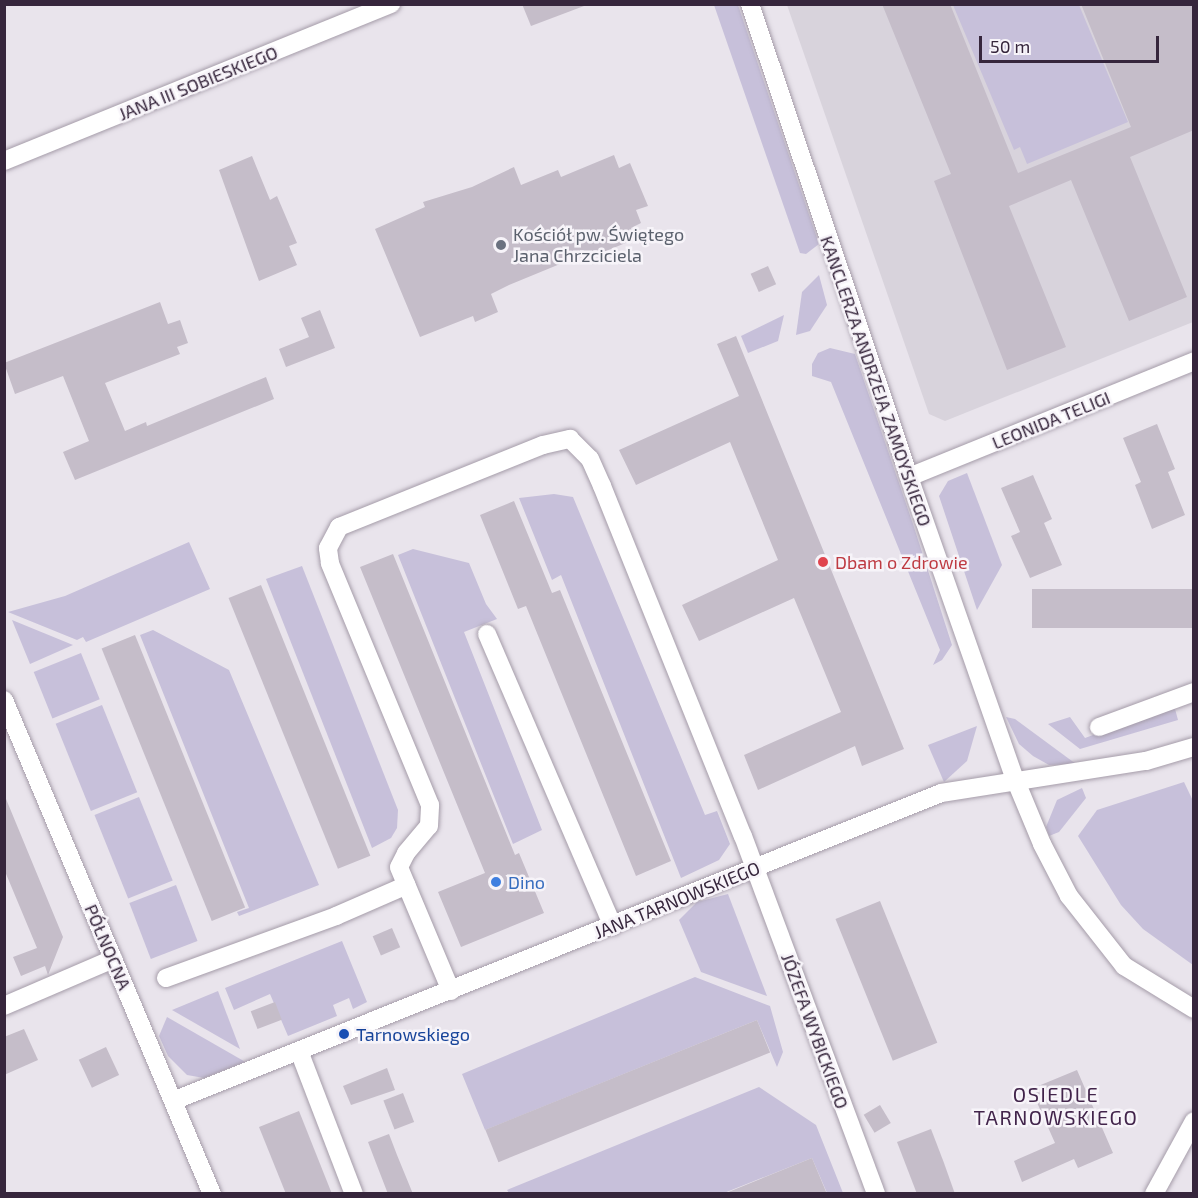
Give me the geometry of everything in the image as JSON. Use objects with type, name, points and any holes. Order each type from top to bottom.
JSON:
[{"type":"street","name":"JANA III SOBIESKIEGO","points":[[4,161],[391,4]]},
{"type":"street","name":"KANCLERZA ANDRZEJA ZAMOYSKIEGO","points":[[750,4],[909,477],[1015,779],[1042,844],[1070,896],[1096,933],[1125,966],[1194,1009]]},
{"type":"street","name":"LEONIDA TELIGI","points":[[909,477],[1194,362]]},
{"type":"street","name":"JÓZEFA WYBICKIEGO","points":[[407,885],[399,867],[406,853],[429,826],[430,805],[330,563],[328,548],[339,527],[532,449],[570,439],[590,459],[602,486],[755,868],[876,1194]]},
{"type":"street","points":[[487,634],[613,926]]},
{"type":"street","points":[[1099,727],[1194,692]]},
{"type":"street","name":"PÓŁNOCNA","points":[[4,700],[212,1194]]},
{"type":"street","name":"JANA TARNOWSKIEGO","points":[[173,1101],[941,793],[1015,779],[1107,768],[1194,747]]},
{"type":"street","points":[[166,978],[336,916],[407,885],[451,991]]},
{"type":"street","points":[[4,1006],[113,959]]},
{"type":"street","points":[[299,1052],[354,1194]]},
{"type":"street","points":[[1154,1194],[1194,1121]]},
{"type":"shaded area","points":[[714,5],[738,5],[819,244],[806,254],[800,253]]},
{"type":"shaded area","points":[[787,5],[1193,5],[1193,322],[945,421],[929,414]]},
{"type":"shaded area","points":[[953,5],[1079,5],[1128,122],[1027,164],[1020,147],[1014,150]]},
{"type":"shaded area","points":[[819,275],[827,305],[810,331],[796,335],[802,292]]},
{"type":"shaded area","points":[[784,315],[778,341],[748,353],[741,336]]},
{"type":"shaded area","points":[[830,348],[855,354],[913,524],[952,645],[942,660],[933,665],[940,650],[831,382],[812,376],[812,364],[818,353]]},
{"type":"shaded area","points":[[967,473],[1002,565],[977,610],[939,496],[948,481]]},
{"type":"shaded area","points":[[554,494],[573,497],[705,815],[717,811],[730,844],[719,860],[681,878],[561,575],[552,580],[519,498]]},
{"type":"shaded area","points":[[189,542],[210,589],[86,642],[83,637],[77,640],[8,612],[65,596]]},
{"type":"shaded area","points":[[413,549],[469,563],[486,604],[497,619],[464,632],[542,830],[513,844],[398,555]]},
{"type":"shaded area","points":[[302,566],[398,810],[397,828],[391,838],[372,848],[266,579]]},
{"type":"shaded area","points":[[12,620],[73,645],[30,664]]},
{"type":"shaded area","points":[[153,630],[229,670],[319,885],[239,916],[237,912],[249,908],[140,635]]},
{"type":"shaded area","points":[[81,653],[100,699],[52,718],[34,672]]},
{"type":"shaded area","points":[[102,705],[137,792],[91,811],[56,724]]},
{"type":"shaded area","points":[[1174,705],[1178,720],[1080,749],[1048,724],[1070,717],[1085,738]]},
{"type":"shaded area","points":[[1006,717],[1015,719],[1076,764],[1049,765],[1033,756],[1019,744]]},
{"type":"shaded area","points":[[977,726],[967,761],[944,782],[928,745]]},
{"type":"shaded area","points":[[1184,782],[1194,803],[1193,965],[1143,929],[1121,905],[1078,836],[1097,810]]},
{"type":"shaded area","points":[[1082,788],[1086,798],[1059,832],[1049,836],[1046,827],[1057,800]]},
{"type":"shaded area","points":[[139,797],[173,880],[128,898],[94,815]]},
{"type":"shaded area","points":[[176,885],[198,941],[151,959],[129,903]]},
{"type":"shaded area","points":[[728,894],[767,996],[701,972],[679,920],[697,902]]},
{"type":"shaded area","points":[[342,941],[367,1002],[353,1009],[349,998],[333,1005],[337,1016],[288,1036],[270,994],[234,1010],[225,988]]},
{"type":"shaded area","points":[[695,977],[770,1006],[783,1052],[777,1067],[757,1020],[485,1130],[462,1074]]},
{"type":"shaded area","points":[[218,991],[240,1049],[172,1010]]},
{"type":"shaded area","points":[[167,1017],[245,1062],[204,1078],[187,1075],[168,1056],[159,1036]]},
{"type":"shaded area","points":[[759,1087],[816,1125],[843,1193],[827,1193],[812,1158],[724,1193],[509,1193],[507,1190]]},
{"type":"building","points":[[522,4],[584,4],[584,6],[531,26]]},
{"type":"building","points":[[882,4],[950,4],[1018,173],[1131,127],[1081,4],[1194,4],[1194,130],[1130,157],[1187,297],[1129,321],[1071,180],[1009,206],[1066,347],[1007,370],[934,181],[951,174]]},
{"type":"building","name":"Kościół pw. Świętego Jana Chrzciciela","points":[[614,155],[619,168],[630,163],[648,206],[636,210],[641,223],[631,228],[632,233],[625,236],[628,242],[606,251],[594,250],[509,285],[491,294],[498,312],[475,322],[473,316],[420,337],[375,229],[425,207],[423,202],[472,187],[514,167],[521,185],[558,170],[561,177]]},
{"type":"building","points":[[252,156],[270,200],[277,196],[297,243],[289,246],[297,265],[259,281],[219,170]]},
{"type":"building","points":[[768,266],[776,284],[759,292],[751,274]]},
{"type":"building","points":[[160,302],[168,324],[180,320],[188,343],[177,347],[180,354],[105,383],[125,431],[146,422],[147,426],[266,377],[274,399],[75,480],[63,452],[89,441],[63,376],[15,394],[4,363]]},
{"type":"building","points":[[320,310],[335,348],[286,367],[279,349],[309,337],[301,318]]},
{"type":"building","points":[[736,336],[904,749],[862,766],[855,746],[758,790],[744,755],[841,712],[794,598],[699,641],[682,605],[778,560],[730,442],[636,485],[619,450],[739,396],[717,344]]},
{"type":"building","points":[[1157,424],[1175,469],[1168,472],[1185,515],[1152,529],[1135,485],[1141,482],[1123,438]]},
{"type":"building","points":[[1033,475],[1052,519],[1044,523],[1062,565],[1030,578],[1011,536],[1020,532],[1001,488]]},
{"type":"building","points":[[514,501],[552,593],[560,590],[671,861],[636,876],[526,606],[518,609],[480,515]]},
{"type":"building","points":[[393,554],[515,855],[519,853],[544,913],[461,947],[438,892],[485,873],[360,567]]},
{"type":"building","points":[[261,585],[370,856],[338,869],[229,598]]},
{"type":"building","points":[[1032,589],[1194,589],[1194,628],[1032,628]]},
{"type":"building","points":[[135,635],[245,908],[212,921],[102,648]]},
{"type":"building","points":[[4,794],[63,937],[48,975],[45,966],[21,976],[13,957],[37,948],[4,869]]},
{"type":"building","points":[[880,901],[937,1043],[893,1061],[835,919]]},
{"type":"building","points":[[392,928],[400,947],[381,956],[373,936]]},
{"type":"building","points":[[275,1002],[282,1020],[258,1029],[251,1011]]},
{"type":"building","points":[[757,1020],[770,1052],[498,1162],[485,1130]]},
{"type":"building","points":[[24,1029],[38,1060],[4,1075],[4,1037]]},
{"type":"building","points":[[106,1047],[119,1075],[92,1088],[79,1060]]},
{"type":"building","points":[[387,1068],[395,1090],[351,1105],[343,1086]]},
{"type":"building","points":[[1077,1070],[1113,1153],[1078,1168],[1074,1159],[1022,1182],[1014,1161],[1055,1143],[1031,1089]]},
{"type":"building","points":[[403,1093],[414,1122],[395,1129],[383,1101]]},
{"type":"building","points":[[880,1105],[891,1123],[875,1133],[864,1115]]},
{"type":"building","points":[[299,1111],[332,1194],[286,1194],[259,1127]]},
{"type":"building","points":[[931,1129],[955,1194],[917,1194],[897,1142]]},
{"type":"building","points":[[389,1134],[413,1194],[388,1194],[368,1142]]},
{"type":"building","points":[[812,1158],[827,1194],[726,1194],[726,1193]]},
{"type":"place","name":"Kościół pw. Świętego Jana Chrzciciela","points":[[501,245]]},
{"type":"place","name":"Dbam o Zdrowie","points":[[823,562]]},
{"type":"place","name":"Dino","points":[[496,882]]},
{"type":"place","name":"Tarnowskiego","points":[[344,1034]]},
{"type":"district","name":"OSIEDLE TARNOWSKIEGO","points":[[1056,1106]]}]
